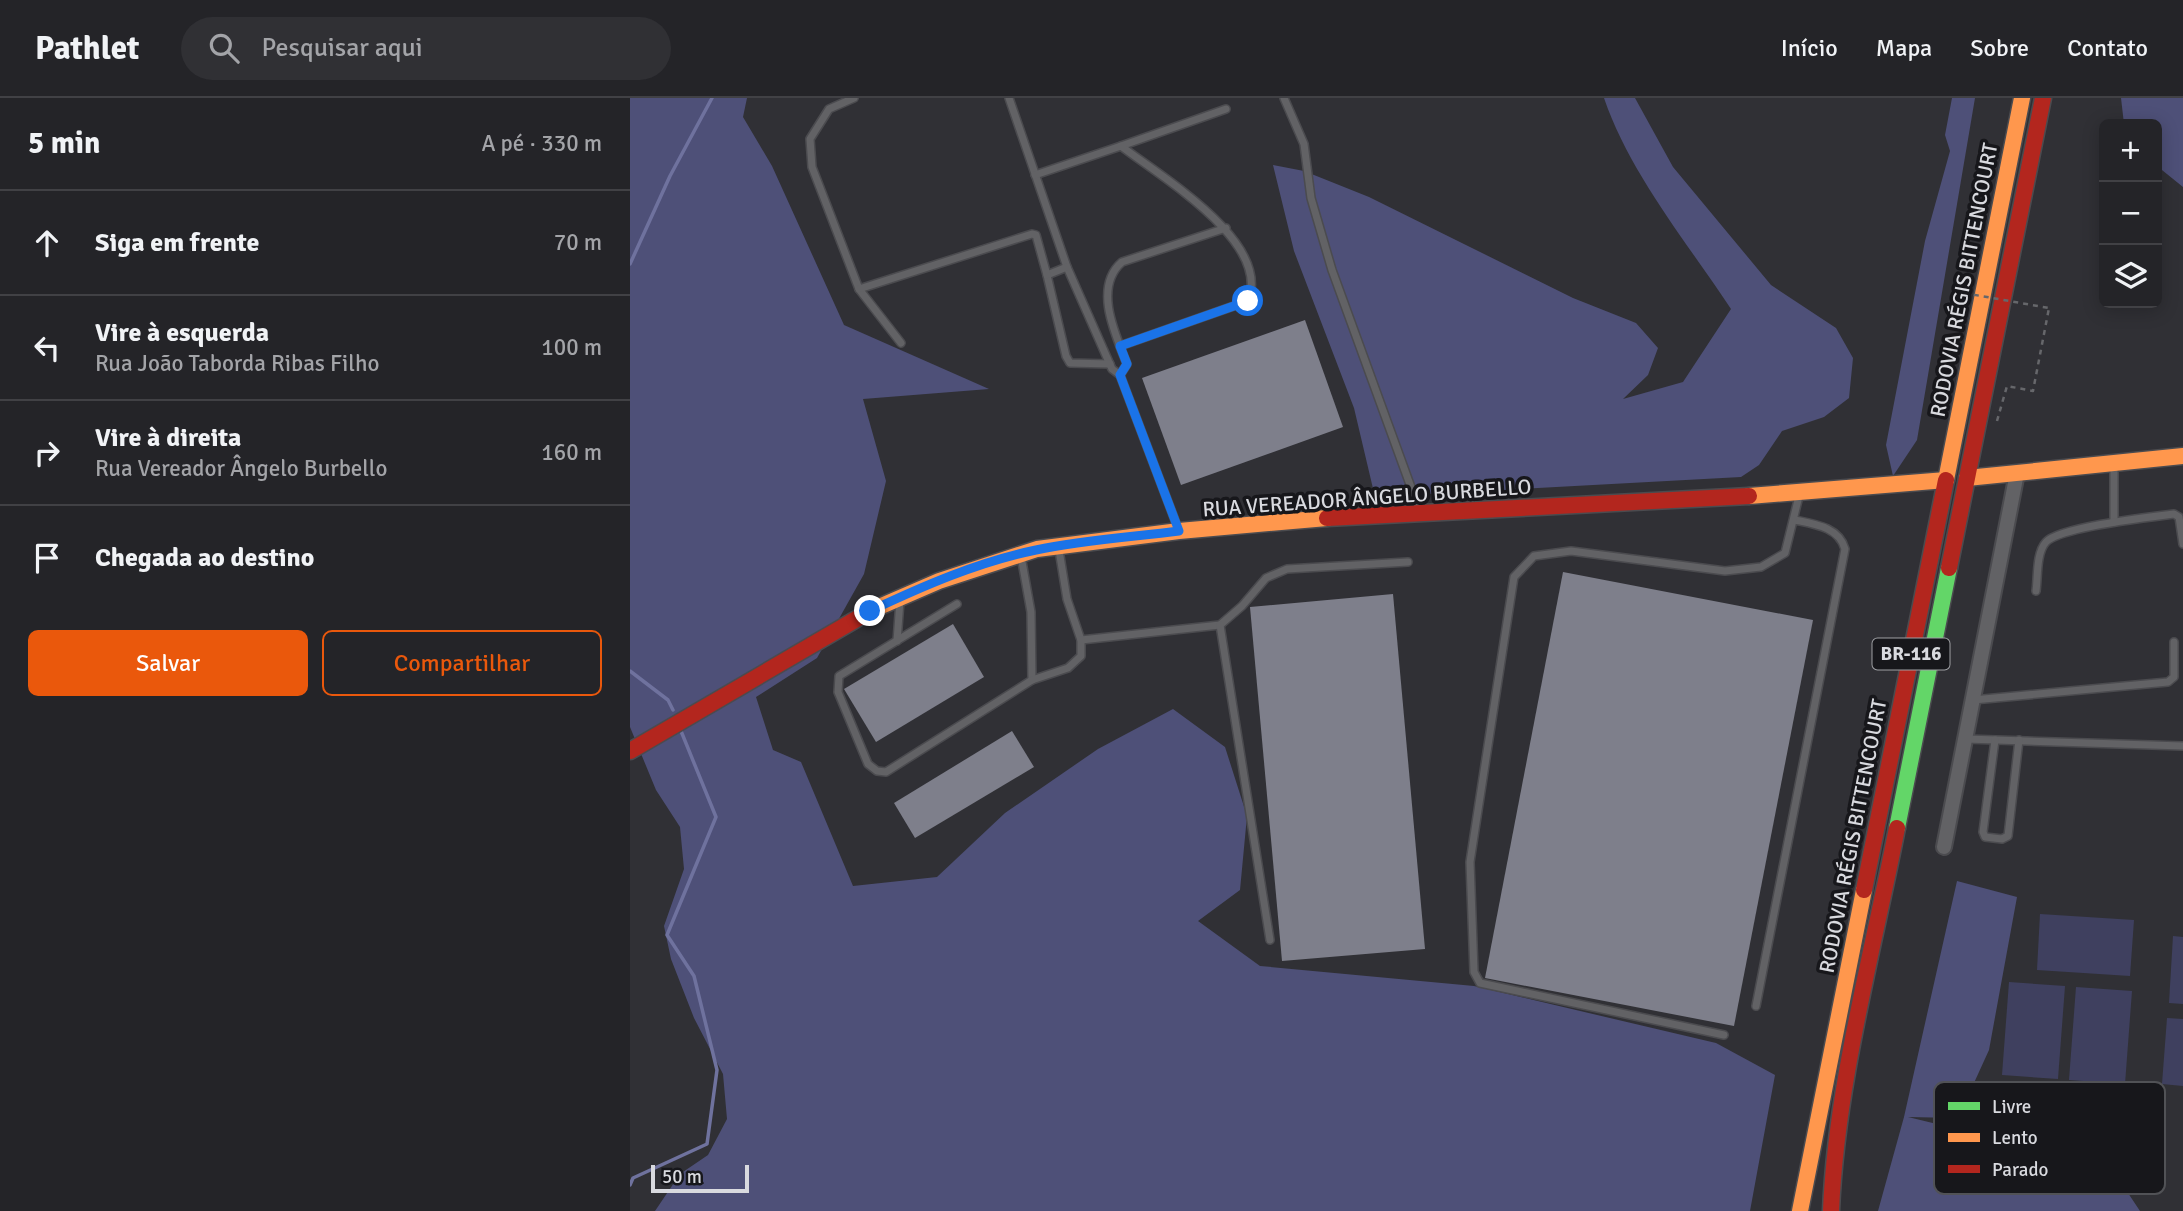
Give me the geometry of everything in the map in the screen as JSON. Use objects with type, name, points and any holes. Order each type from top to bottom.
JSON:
[{"type":"main road","name":"RODOVIA RÉGIS BITTENCOURT","points":[[1800,1211],[2022,98]]},
{"type":"main road","name":"RODOVIA RÉGIS BITTENCOURT","points":[[1831,1211],[1836,1135],[2043,98]]},
{"type":"main road","points":[[1967,478],[2183,456]]},
{"type":"main road","name":"RUA VEREADOR ÂNGELO BURBELLO","points":[[630,751],[842,626],[900,597],[1020,553],[1058,545],[1179,531],[1420,513],[1642,503],[1946,480]]},
{"type":"street","points":[[1944,847],[2017,473]]},
{"type":"lane","points":[[854,98],[828,109],[810,139],[812,167],[859,289],[901,342]]},
{"type":"lane","points":[[1009,98],[1066,267],[1110,363],[1120,375],[1179,531]]},
{"type":"lane","points":[[1284,98],[1304,144],[1311,198],[1332,270],[1420,513]]},
{"type":"lane","points":[[1035,174],[1226,109]]},
{"type":"lane","points":[[1120,346],[1248,301],[1253,288],[1252,270],[1226,228],[1121,146]]},
{"type":"lane","points":[[1120,375],[1127,364],[1106,288],[1112,271],[1122,262],[1226,228]]},
{"type":"lane","points":[[859,289],[1032,234],[1035,235],[1047,275],[1070,363],[1110,363]]},
{"type":"lane","points":[[1047,275],[1066,267]]},
{"type":"lane","points":[[2114,463],[2115,522]]},
{"type":"lane","points":[[1724,1035],[1480,983],[1474,972],[1470,862],[1514,577],[1534,556],[1571,551],[1725,571],[1761,567],[1785,553],[1800,491]]},
{"type":"lane","points":[[2036,590],[2044,544],[2053,537],[2115,522],[2174,514],[2179,517],[2183,544]]},
{"type":"lane","points":[[1756,1006],[1845,549],[1842,540],[1826,527],[1795,520]]},
{"type":"lane","points":[[957,604],[839,676],[836,685],[869,764],[877,771],[886,772],[1032,680],[1068,668],[1081,656],[1081,640],[1067,599],[1058,545]]},
{"type":"lane","points":[[1020,553],[1026,569],[1031,612],[1032,680]]},
{"type":"lane","points":[[1081,640],[1220,625],[1266,578],[1287,569],[1408,562]]},
{"type":"lane","points":[[897,641],[900,597]]},
{"type":"lane","points":[[1220,625],[1270,940]]},
{"type":"lane","points":[[1973,700],[2168,682],[2174,677],[2174,642]]},
{"type":"lane","points":[[1965,739],[2183,746]]},
{"type":"lane","points":[[1995,740],[1983,832],[1985,837],[2002,839],[2008,836],[2019,740]]},
{"type":"path","points":[[1964,293],[2049,308],[2033,391],[2007,386],[2000,420],[1977,427]]},
{"type":"shaded area","points":[[630,98],[747,98],[743,117],[772,166],[844,325],[989,389],[863,399],[886,481],[864,574],[817,658],[756,697],[773,750],[801,762],[853,886],[937,877],[1005,813],[1098,749],[1173,709],[1225,747],[1247,816],[1240,890],[1198,921],[1260,966],[1474,986],[1716,1043],[1775,1075],[1750,1211],[655,1211],[680,1174],[708,1155],[727,1119],[723,1074],[694,1018],[671,959],[664,926],[684,869],[680,827],[656,790],[630,727]]},
{"type":"shaded area","points":[[1604,98],[1635,98],[1673,167],[1771,285],[1836,328],[1853,358],[1849,398],[1824,417],[1782,431],[1759,465],[1741,477],[1375,497],[1354,408],[1294,251],[1273,165],[1304,171],[1369,197],[1573,298],[1636,323],[1658,348],[1648,375],[1623,399],[1683,382],[1731,309],[1644,180],[1628,153]]},
{"type":"shaded area","points":[[1952,98],[1975,98],[1917,440],[1893,476],[1886,445],[1925,241],[1950,151],[1945,135]]},
{"type":"shaded area","points":[[2121,98],[2183,98],[2183,187],[2162,170],[2162,119],[2123,119]]},
{"type":"shaded area","points":[[1957,881],[2017,897],[1989,1050],[1974,1082],[1934,1082],[1934,1118],[1908,1117],[1934,1123],[1934,1194],[2129,1194],[2140,1211],[1878,1211],[1904,1117]]},
{"type":"shaded area","points":[[2040,914],[2134,920],[2130,976],[2037,970]]},
{"type":"shaded area","points":[[2173,936],[2183,937],[2183,1004],[2169,1003]]},
{"type":"shaded area","points":[[2009,982],[2065,986],[2058,1079],[2002,1075]]},
{"type":"shaded area","points":[[2076,987],[2132,991],[2125,1082],[2069,1080]]},
{"type":"shaded area","points":[[2167,1018],[2183,1019],[2183,1086],[2162,1082]]},
{"type":"building","points":[[1305,320],[1343,427],[1181,485],[1142,378]]},
{"type":"building","points":[[1563,572],[1813,620],[1734,1026],[1485,978]]},
{"type":"building","points":[[1393,594],[1425,949],[1282,961],[1250,607]]},
{"type":"building","points":[[953,624],[984,677],[876,742],[844,689]]},
{"type":"building","points":[[1012,731],[1034,767],[915,838],[894,803]]},
{"type":"waterway","points":[[630,264],[670,176],[712,98]]},
{"type":"waterway","points":[[630,671],[668,700],[673,710]]},
{"type":"waterway","points":[[630,1185],[633,1178],[707,1144],[717,1070],[694,976],[667,935],[716,817],[681,731]]},
{"type":"traffic: fast","points":[[1897,828],[1949,568]]},
{"type":"traffic: slow","points":[[1946,480],[2022,98]]},
{"type":"traffic: slow","points":[[1967,478],[2183,456]]},
{"type":"traffic: slow","points":[[1749,496],[1946,480]]},
{"type":"traffic: slow","points":[[872,610],[939,581],[1037,549],[1179,531],[1327,518]]},
{"type":"traffic: slow","points":[[1800,1211],[1864,890]]},
{"type":"traffic: jam","points":[[1949,568],[2043,98]]},
{"type":"traffic: jam","points":[[1864,890],[1946,480]]},
{"type":"traffic: jam","points":[[1327,518],[1749,496]]},
{"type":"traffic: jam","points":[[630,751],[872,610]]},
{"type":"traffic: jam","points":[[1831,1211],[1834,1164],[1848,1067],[1897,828]]},
{"type":"route","points":[[870,611],[939,581],[1020,553],[1058,545],[1179,531],[1120,375],[1127,364],[1120,346],[1248,301]]}]
